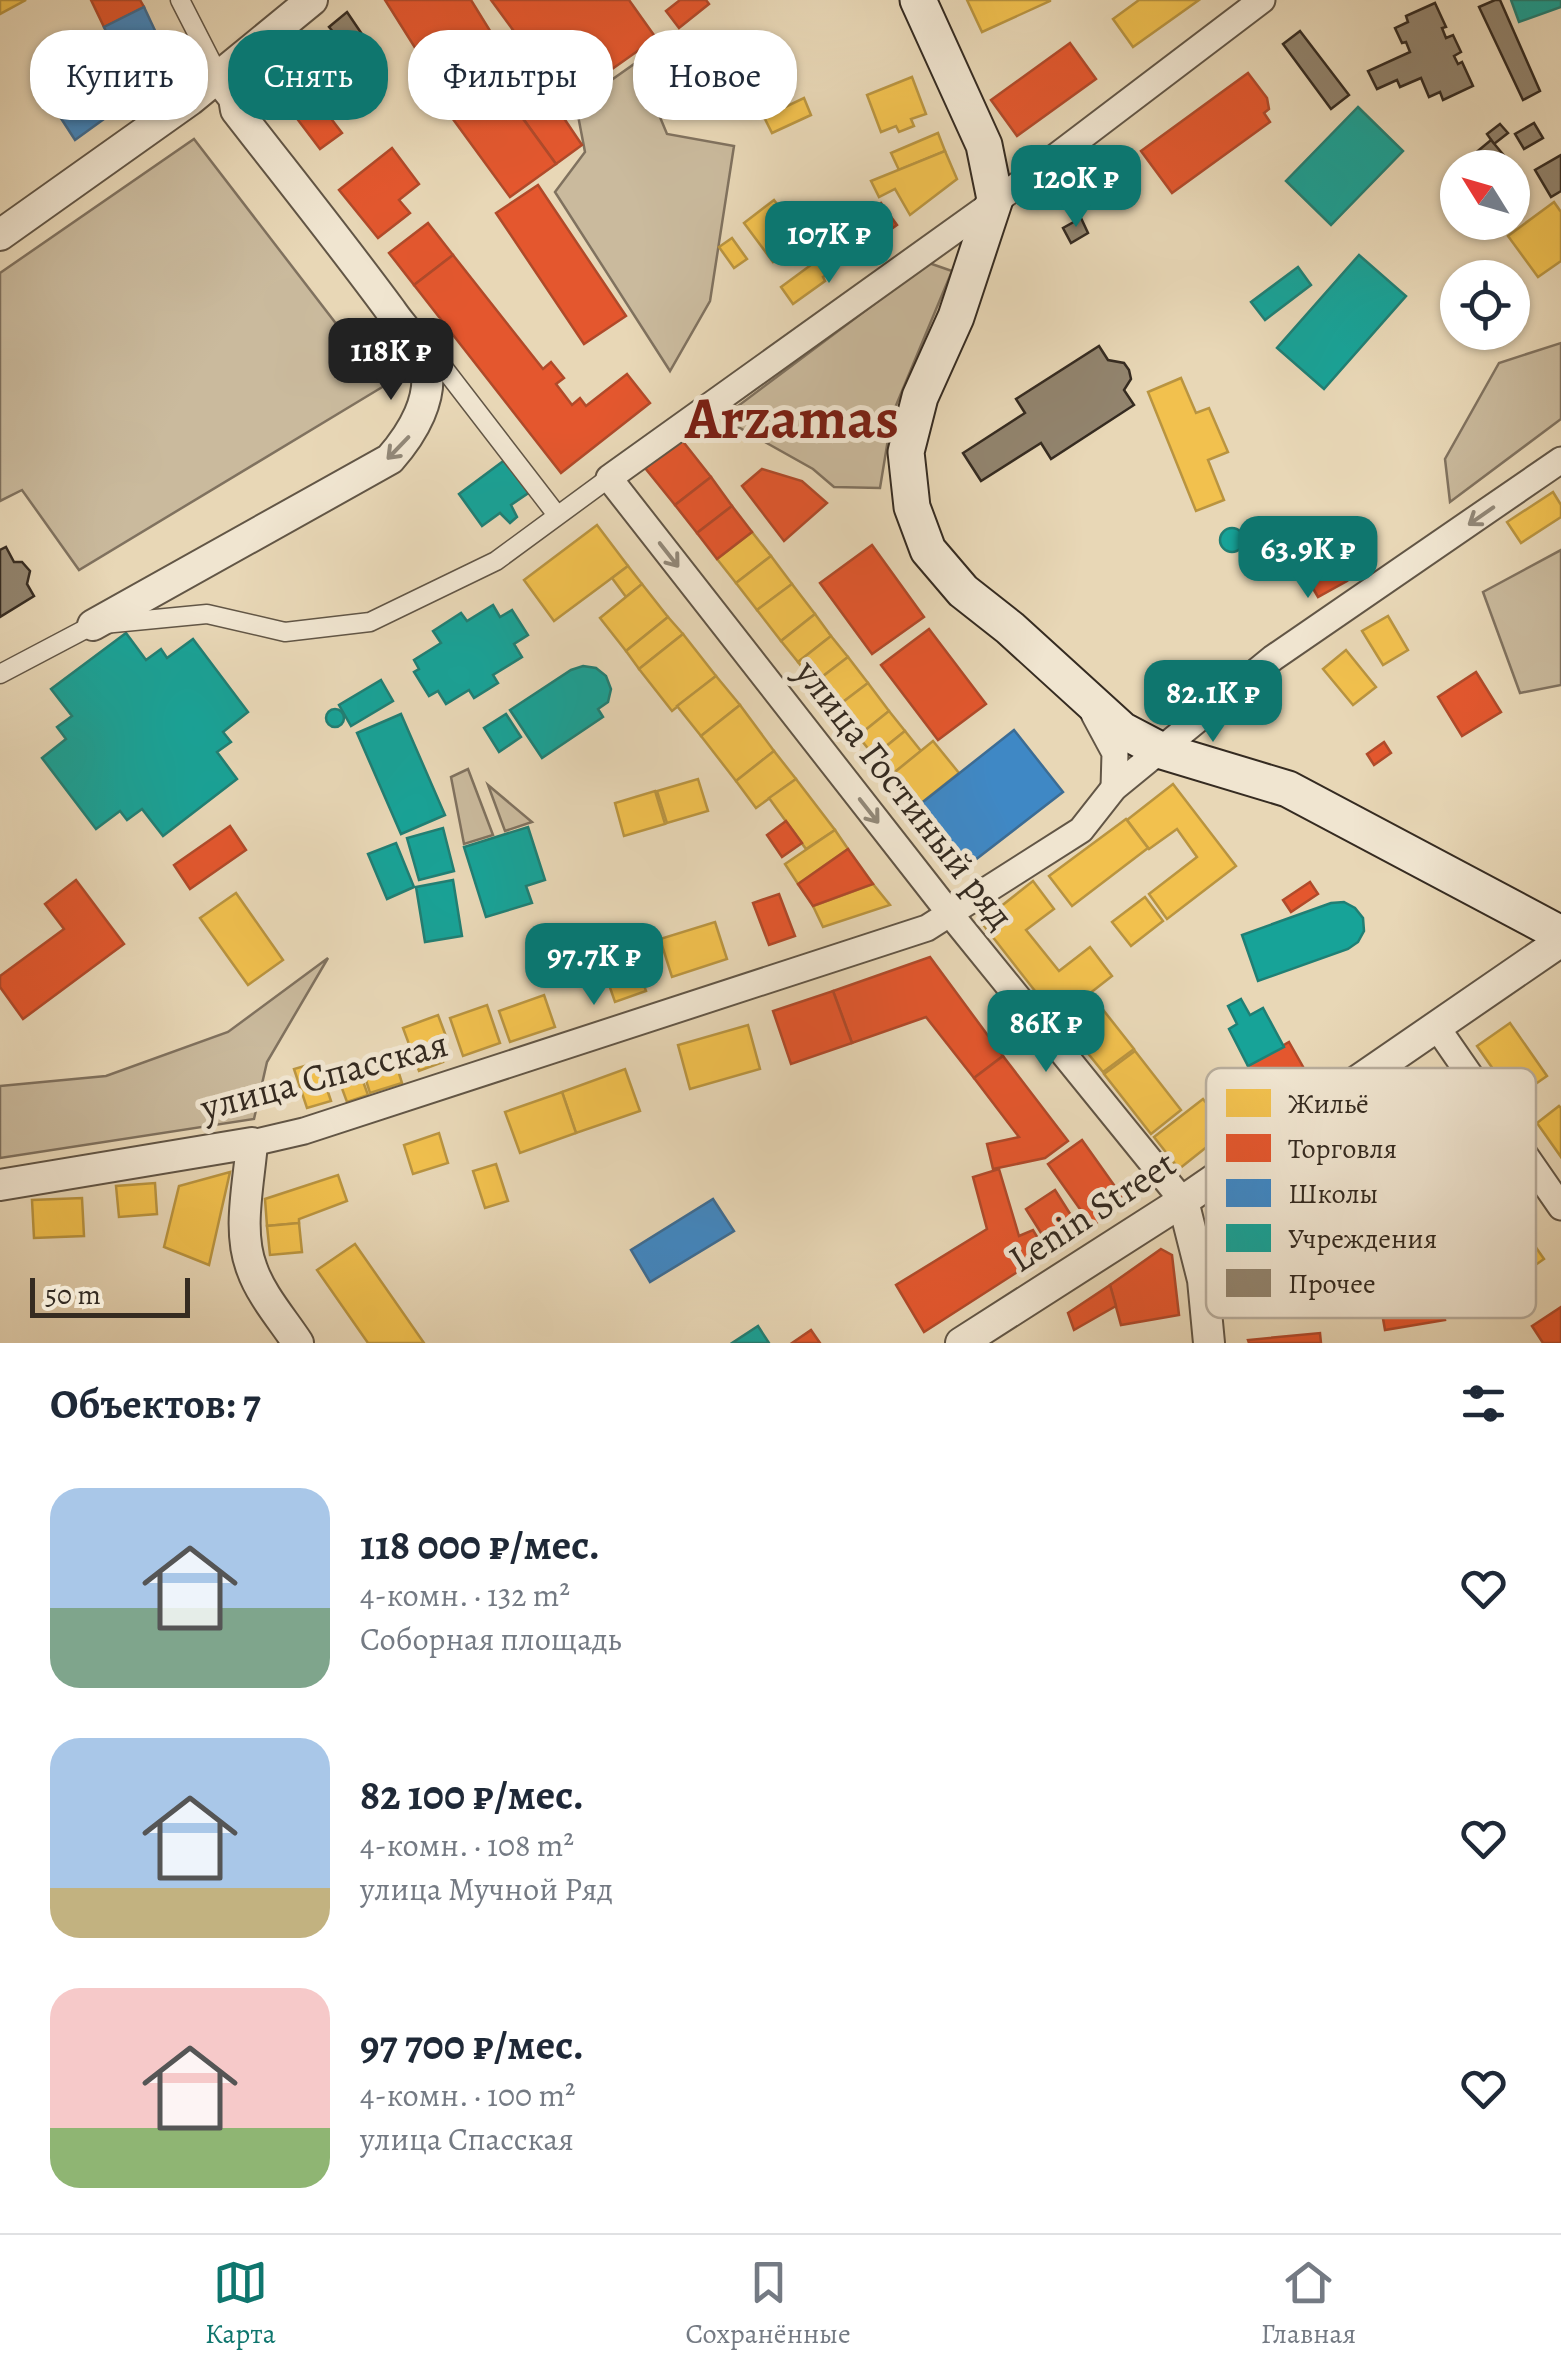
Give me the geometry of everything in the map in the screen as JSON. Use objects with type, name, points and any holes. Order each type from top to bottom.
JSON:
[{"type":"main road","points":[[918,0],[984,146],[995,199],[962,300],[920,397],[906,452],[912,507],[928,550],[963,591],[1010,628],[1122,730],[1162,751],[1288,789],[1561,937]]},
{"type":"street","points":[[0,674],[390,459],[412,434],[421,408],[427,379],[425,359],[236,110],[180,0]]},
{"type":"street","points":[[0,235],[226,88],[312,0]]},
{"type":"street","points":[[93,625],[207,614],[285,632],[370,622],[496,561],[1041,168],[1262,0]]},
{"type":"street","points":[[226,88],[558,514]]},
{"type":"street","name":"улица Спасская","points":[[0,1185],[304,1131],[928,928],[1081,830],[1114,788],[1273,658],[1561,460]]},
{"type":"street","name":"улица Гостиный ряд","points":[[608,478],[952,915],[1184,1201]]},
{"type":"street","points":[[1067,682],[1097,717],[1114,754],[1114,788]]},
{"type":"street","name":"Lenin Street","points":[[1376,1068],[1561,937]]},
{"type":"street","points":[[1436,1026],[1465,1068]]},
{"type":"street","points":[[252,1143],[245,1228],[247,1256],[253,1274],[298,1343]]},
{"type":"street","points":[[1536,1172],[1561,1208]]},
{"type":"street","name":"Lenin Street","points":[[961,1343],[1206,1186]]},
{"type":"street","points":[[1184,1201],[1202,1280],[1208,1343]]},
{"type":"shaded area","points":[[633,65],[633,120],[661,120],[667,134],[734,146],[710,301],[670,371],[555,192],[585,152],[579,120],[613,120],[613,79]]},
{"type":"shaded area","points":[[194,139],[384,386],[79,570],[22,490],[0,501],[0,273]]},
{"type":"shaded area","points":[[929,263],[952,271],[892,415],[880,488],[834,487],[813,469],[722,418]]},
{"type":"shaded area","points":[[1561,343],[1561,419],[1450,502],[1445,459],[1499,363]]},
{"type":"shaded area","points":[[1561,550],[1561,685],[1520,693],[1483,592]]},
{"type":"shaded area","points":[[468,769],[493,835],[464,844],[451,777]]},
{"type":"shaded area","points":[[488,785],[532,822],[505,831]]},
{"type":"shaded area","points":[[328,958],[267,1062],[254,1119],[0,1158],[0,1086],[106,1076],[228,1032]]},
{"type":"building: Жильё","points":[[0,0],[26,0],[0,14]]},
{"type":"building: Жильё","points":[[967,0],[1050,0],[1050,1],[982,32]]},
{"type":"building: Жильё","points":[[1139,0],[1199,0],[1133,47],[1113,19]]},
{"type":"building: Жильё","points":[[912,77],[926,114],[911,119],[914,126],[899,132],[896,126],[881,132],[867,95]]},
{"type":"building: Жильё","points":[[804,98],[811,115],[772,133],[766,120],[797,120],[797,101]]},
{"type":"building: Жильё","points":[[938,133],[945,151],[899,170],[891,153]]},
{"type":"building: Жильё","points":[[945,151],[957,179],[910,215],[895,189],[879,197],[871,181]]},
{"type":"building: Жильё","points":[[774,200],[793,225],[784,232],[794,245],[773,262],[744,223]]},
{"type":"building: Жильё","points":[[1554,202],[1561,212],[1561,261],[1538,277],[1530,260],[1526,260],[1511,240],[1530,240],[1530,220]]},
{"type":"building: Жильё","points":[[732,238],[747,259],[734,268],[719,247]]},
{"type":"building: Жильё","points":[[819,259],[829,273],[823,277],[825,281],[793,304],[781,287]]},
{"type":"building: Жильё","points":[[1181,378],[1196,413],[1209,408],[1228,452],[1208,460],[1224,500],[1196,511],[1148,392]]},
{"type":"building: Жильё","points":[[1553,492],[1561,505],[1561,517],[1521,543],[1507,522]]},
{"type":"building: Жильё","points":[[597,525],[628,566],[554,621],[524,580]]},
{"type":"building: Жильё","points":[[752,532],[771,556],[736,583],[717,559]]},
{"type":"building: Жильё","points":[[771,556],[792,584],[757,610],[736,583]]},
{"type":"building: Жильё","points":[[628,566],[642,584],[626,597],[612,578]]},
{"type":"building: Жильё","points":[[642,584],[668,617],[626,651],[600,618]]},
{"type":"building: Жильё","points":[[792,584],[815,614],[781,641],[757,610]]},
{"type":"building: Жильё","points":[[815,614],[831,636],[798,662],[781,641]]},
{"type":"building: Жильё","points":[[1388,616],[1408,650],[1383,665],[1362,631]]},
{"type":"building: Жильё","points":[[668,617],[683,634],[639,669],[626,651]]},
{"type":"building: Жильё","points":[[683,634],[716,676],[672,711],[639,669]]},
{"type":"building: Жильё","points":[[831,636],[848,657],[814,683],[798,662]]},
{"type":"building: Жильё","points":[[1346,650],[1376,687],[1353,705],[1323,669]]},
{"type":"building: Жильё","points":[[848,657],[868,683],[835,708],[814,683]]},
{"type":"building: Жильё","points":[[716,676],[740,705],[701,736],[677,706]]},
{"type":"building: Жильё","points":[[868,683],[889,711],[858,736],[835,708]]},
{"type":"building: Жильё","points":[[740,705],[774,751],[736,781],[701,736]]},
{"type":"building: Жильё","points":[[889,711],[905,731],[874,756],[858,736]]},
{"type":"building: Жильё","points":[[905,731],[921,751],[890,776],[874,756]]},
{"type":"building: Жильё","points":[[933,741],[959,773],[915,808],[890,776]]},
{"type":"building: Жильё","points":[[774,751],[796,779],[756,808],[736,781]]},
{"type":"building: Жильё","points":[[698,779],[708,811],[667,823],[657,791]]},
{"type":"building: Жильё","points":[[796,779],[835,830],[806,849],[769,798]]},
{"type":"building: Жильё","points":[[1173,784],[1236,866],[1167,919],[1149,894],[1197,857],[1177,829],[1149,849],[1127,820]]},
{"type":"building: Жильё","points":[[655,791],[665,824],[624,836],[615,803]]},
{"type":"building: Жильё","points":[[1126,819],[1148,848],[1072,906],[1049,876]]},
{"type":"building: Жильё","points":[[835,830],[848,849],[798,884],[785,864]]},
{"type":"building: Жильё","points":[[1033,881],[1054,909],[1026,930],[1059,971],[1090,947],[1112,976],[1057,1019],[981,922]]},
{"type":"building: Жильё","points":[[873,884],[890,905],[823,927],[813,906]]},
{"type":"building: Жильё","points":[[236,893],[283,960],[248,985],[200,918]]},
{"type":"building: Жильё","points":[[1145,897],[1163,921],[1131,946],[1112,922]]},
{"type":"building: Жильё","points":[[715,922],[727,959],[672,977],[660,939]]},
{"type":"building: Жильё","points":[[638,968],[646,991],[615,1002],[607,979]]},
{"type":"building: Жильё","points":[[544,995],[555,1027],[510,1042],[499,1011]]},
{"type":"building: Жильё","points":[[1093,997],[1134,1049],[1103,1072],[1061,1020]]},
{"type":"building: Жильё","points":[[487,1005],[500,1043],[463,1056],[450,1018]]},
{"type":"building: Жильё","points":[[438,1015],[447,1039],[436,1043],[443,1062],[419,1071],[403,1028]]},
{"type":"building: Жильё","points":[[1510,1023],[1547,1076],[1536,1084],[1536,1068],[1492,1068],[1477,1046]]},
{"type":"building: Жильё","points":[[748,1025],[760,1069],[690,1089],[678,1045]]},
{"type":"building: Жильё","points":[[1135,1051],[1181,1110],[1151,1134],[1104,1074]]},
{"type":"building: Жильё","points":[[318,1062],[331,1101],[307,1108],[294,1069]]},
{"type":"building: Жильё","points":[[396,1064],[402,1083],[370,1093],[364,1074]]},
{"type":"building: Жильё","points":[[625,1069],[640,1111],[576,1133],[562,1092]]},
{"type":"building: Жильё","points":[[361,1076],[368,1095],[347,1102],[340,1083]]},
{"type":"building: Жильё","points":[[562,1092],[576,1133],[520,1153],[505,1112]]},
{"type":"building: Жильё","points":[[1203,1099],[1206,1103],[1206,1148],[1179,1169],[1154,1137]]},
{"type":"building: Жильё","points":[[1561,1108],[1561,1157],[1537,1123]]},
{"type":"building: Жильё","points":[[439,1133],[448,1163],[413,1174],[404,1145]]},
{"type":"building: Жильё","points":[[496,1164],[508,1201],[485,1208],[473,1171]]},
{"type":"building: Жильё","points":[[230,1172],[209,1265],[164,1247],[179,1186]]},
{"type":"building: Жильё","points":[[338,1175],[347,1201],[299,1219],[299,1223],[267,1226],[265,1199]]},
{"type":"building: Жильё","points":[[155,1183],[157,1214],[119,1217],[116,1186]]},
{"type":"building: Жильё","points":[[82,1198],[84,1236],[34,1238],[32,1200]]},
{"type":"building: Жильё","points":[[299,1223],[302,1252],[270,1255],[267,1226]]},
{"type":"building: Жильё","points":[[355,1244],[424,1343],[368,1343],[317,1270]]},
{"type":"building: Жильё","points":[[1536,1248],[1544,1259],[1536,1265]]},
{"type":"building: Торговля","points":[[91,0],[140,0],[144,7],[104,27]]},
{"type":"building: Торговля","points":[[385,0],[471,0],[490,30],[408,30],[408,37]]},
{"type":"building: Торговля","points":[[491,0],[629,0],[650,30],[633,30],[633,54],[613,68],[613,30],[513,30]]},
{"type":"building: Торговля","points":[[680,0],[706,0],[709,4],[679,28],[666,11]]},
{"type":"building: Торговля","points":[[1070,43],[1096,79],[1017,136],[991,100]]},
{"type":"building: Торговля","points":[[1248,73],[1267,98],[1269,109],[1264,113],[1270,122],[1172,193],[1141,151]]},
{"type":"building: Торговля","points":[[298,120],[332,120],[342,133],[320,149]]},
{"type":"building: Торговля","points":[[454,120],[524,120],[556,164],[510,197]]},
{"type":"building: Торговля","points":[[524,120],[565,120],[582,145],[556,164]]},
{"type":"building: Торговля","points":[[392,148],[419,184],[399,200],[410,213],[378,238],[339,190]]},
{"type":"building: Торговля","points":[[538,185],[626,316],[584,344],[496,213]]},
{"type":"building: Торговля","points":[[881,203],[897,225],[844,263],[829,241]]},
{"type":"building: Торговля","points":[[428,223],[453,255],[414,285],[389,253]]},
{"type":"building: Торговля","points":[[453,255],[543,369],[551,362],[564,378],[556,384],[572,405],[580,398],[586,406],[627,374],[650,403],[561,473],[414,285]]},
{"type":"building: Торговля","points":[[681,439],[711,477],[675,505],[645,468]]},
{"type":"building: Торговля","points":[[762,469],[802,481],[827,503],[784,541],[742,486]]},
{"type":"building: Торговля","points":[[711,477],[732,506],[697,533],[675,505]]},
{"type":"building: Торговля","points":[[732,506],[752,532],[717,559],[697,533]]},
{"type":"building: Торговля","points":[[872,545],[924,617],[872,654],[820,583]]},
{"type":"building: Торговля","points":[[1327,546],[1347,581],[1318,597],[1298,563]]},
{"type":"building: Торговля","points":[[929,629],[986,704],[938,740],[881,665]]},
{"type":"building: Торговля","points":[[1476,672],[1501,712],[1462,736],[1438,697]]},
{"type":"building: Торговля","points":[[1384,742],[1391,753],[1374,765],[1367,754]]},
{"type":"building: Торговля","points":[[786,821],[802,843],[782,857],[767,835]]},
{"type":"building: Торговля","points":[[230,826],[246,850],[190,889],[174,865]]},
{"type":"building: Торговля","points":[[848,849],[873,884],[813,906],[798,884]]},
{"type":"building: Торговля","points":[[76,880],[124,944],[23,1019],[0,987],[0,976],[64,929],[45,904]]},
{"type":"building: Торговля","points":[[1310,882],[1318,894],[1291,912],[1283,900]]},
{"type":"building: Торговля","points":[[779,894],[795,936],[769,945],[753,903]]},
{"type":"building: Торговля","points":[[930,957],[1003,1056],[974,1078],[926,1017],[852,1043],[833,991]]},
{"type":"building: Торговля","points":[[833,991],[852,1043],[791,1064],[773,1011]]},
{"type":"building: Торговля","points":[[1289,1042],[1304,1068],[1249,1068]]},
{"type":"building: Торговля","points":[[1003,1056],[1068,1141],[1045,1158],[993,1169],[987,1144],[1019,1137],[974,1078]]},
{"type":"building: Торговля","points":[[1082,1140],[1126,1202],[1092,1226],[1048,1164]]},
{"type":"building: Торговля","points":[[999,1169],[1019,1236],[1033,1230],[1047,1253],[924,1332],[896,1285],[987,1229],[973,1177]]},
{"type":"building: Торговля","points":[[1055,1190],[1074,1220],[1067,1225],[1075,1238],[1053,1252],[1026,1209]]},
{"type":"building: Торговля","points":[[1161,1249],[1172,1255],[1179,1315],[1121,1325],[1110,1285]]},
{"type":"building: Торговля","points":[[1110,1285],[1116,1306],[1074,1330],[1068,1313]]},
{"type":"building: Торговля","points":[[1561,1307],[1561,1343],[1543,1343],[1532,1326]]},
{"type":"building: Торговля","points":[[1383,1318],[1445,1318],[1445,1320],[1385,1330]]},
{"type":"building: Торговля","points":[[811,1330],[820,1343],[792,1343]]},
{"type":"building: Торговля","points":[[1320,1333],[1321,1343],[1248,1340]]},
{"type":"building: Школы","points":[[144,7],[155,30],[105,30],[104,27]]},
{"type":"building: Школы","points":[[62,120],[103,120],[75,140]]},
{"type":"building: Школы","points":[[1014,730],[1063,792],[957,874],[909,813]]},
{"type":"building: Школы","points":[[713,1199],[734,1231],[650,1282],[631,1250]]},
{"type":"building: Учреждения","points":[[1511,0],[1561,0],[1561,7],[1519,22]]},
{"type":"building: Учреждения","points":[[1358,107],[1403,151],[1331,225],[1286,181]]},
{"type":"building: Учреждения","points":[[1359,255],[1406,296],[1324,389],[1277,348]]},
{"type":"building: Учреждения","points":[[1298,267],[1311,285],[1265,320],[1251,302]]},
{"type":"building: Учреждения","points":[[506,459],[530,492],[511,505],[517,517],[510,523],[500,513],[482,526],[459,494]]},
{"type":"building: Учреждения","points":[[1232,528],[1241,531],[1241,549],[1232,552],[1223,549],[1220,540],[1223,531]]},
{"type":"building: Учреждения","points":[[493,605],[500,617],[512,610],[528,635],[514,644],[522,657],[493,675],[498,683],[474,698],[469,690],[446,704],[438,691],[429,696],[414,672],[419,669],[414,660],[441,643],[433,631],[461,613],[467,621]]},
{"type":"building: Учреждения","points":[[126,633],[146,660],[161,649],[167,658],[193,639],[248,712],[223,732],[231,742],[217,752],[237,779],[163,836],[142,809],[127,820],[120,811],[96,829],[42,758],[66,739],[57,727],[72,716],[51,689]]},
{"type":"building: Учреждения","points":[[583,666],[596,668],[606,676],[611,689],[608,702],[598,709],[603,717],[542,758],[510,710]]},
{"type":"building: Учреждения","points":[[381,680],[393,701],[351,726],[339,705]]},
{"type":"building: Учреждения","points":[[335,709],[344,718],[335,727],[326,718]]},
{"type":"building: Учреждения","points":[[401,714],[445,815],[401,834],[357,733]]},
{"type":"building: Учреждения","points":[[506,714],[521,737],[499,752],[484,728]]},
{"type":"building: Учреждения","points":[[528,827],[545,880],[526,886],[532,903],[486,917],[464,847]]},
{"type":"building: Учреждения","points":[[443,828],[454,871],[419,880],[407,838]]},
{"type":"building: Учреждения","points":[[396,843],[414,887],[387,899],[368,854]]},
{"type":"building: Учреждения","points":[[453,880],[462,936],[425,942],[416,887]]},
{"type":"building: Учреждения","points":[[1344,902],[1363,918],[1364,931],[1358,942],[1258,981],[1242,935],[1331,903]]},
{"type":"building: Учреждения","points":[[1241,999],[1250,1015],[1263,1008],[1284,1047],[1248,1066],[1229,1029],[1237,1024],[1228,1006]]},
{"type":"building: Учреждения","points":[[758,1326],[769,1343],[732,1343]]},
{"type":"building: Прочее","points":[[1500,0],[1540,91],[1523,100],[1479,7]]},
{"type":"building: Прочее","points":[[1435,3],[1446,27],[1442,28],[1446,38],[1453,35],[1461,52],[1454,56],[1458,64],[1462,62],[1473,86],[1443,100],[1440,92],[1429,97],[1421,78],[1400,87],[1397,80],[1377,89],[1368,71],[1410,52],[1395,28],[1408,22],[1406,16]]},
{"type":"building: Прочее","points":[[347,12],[359,30],[332,30],[329,27]]},
{"type":"building: Прочее","points":[[1300,31],[1349,95],[1331,109],[1283,44]]},
{"type":"building: Прочее","points":[[1534,123],[1543,138],[1524,149],[1515,134]]},
{"type":"building: Прочее","points":[[1500,124],[1508,133],[1494,144],[1487,134]]},
{"type":"building: Прочее","points":[[1491,140],[1499,150],[1479,150]]},
{"type":"building: Прочее","points":[[1561,155],[1561,191],[1551,197],[1535,170]]},
{"type":"building: Прочее","points":[[1081,218],[1088,233],[1071,243],[1063,228]]},
{"type":"building: Прочее","points":[[1099,346],[1108,360],[1124,363],[1129,370],[1131,379],[1124,390],[1134,405],[1051,459],[1041,443],[981,481],[963,453],[1025,413],[1016,399]]},
{"type":"building: Прочее","points":[[6,547],[14,562],[22,562],[30,571],[27,584],[34,596],[0,617],[0,550]]},
{"type":"district","name":"Arzamas","points":[[792,418]]}]
